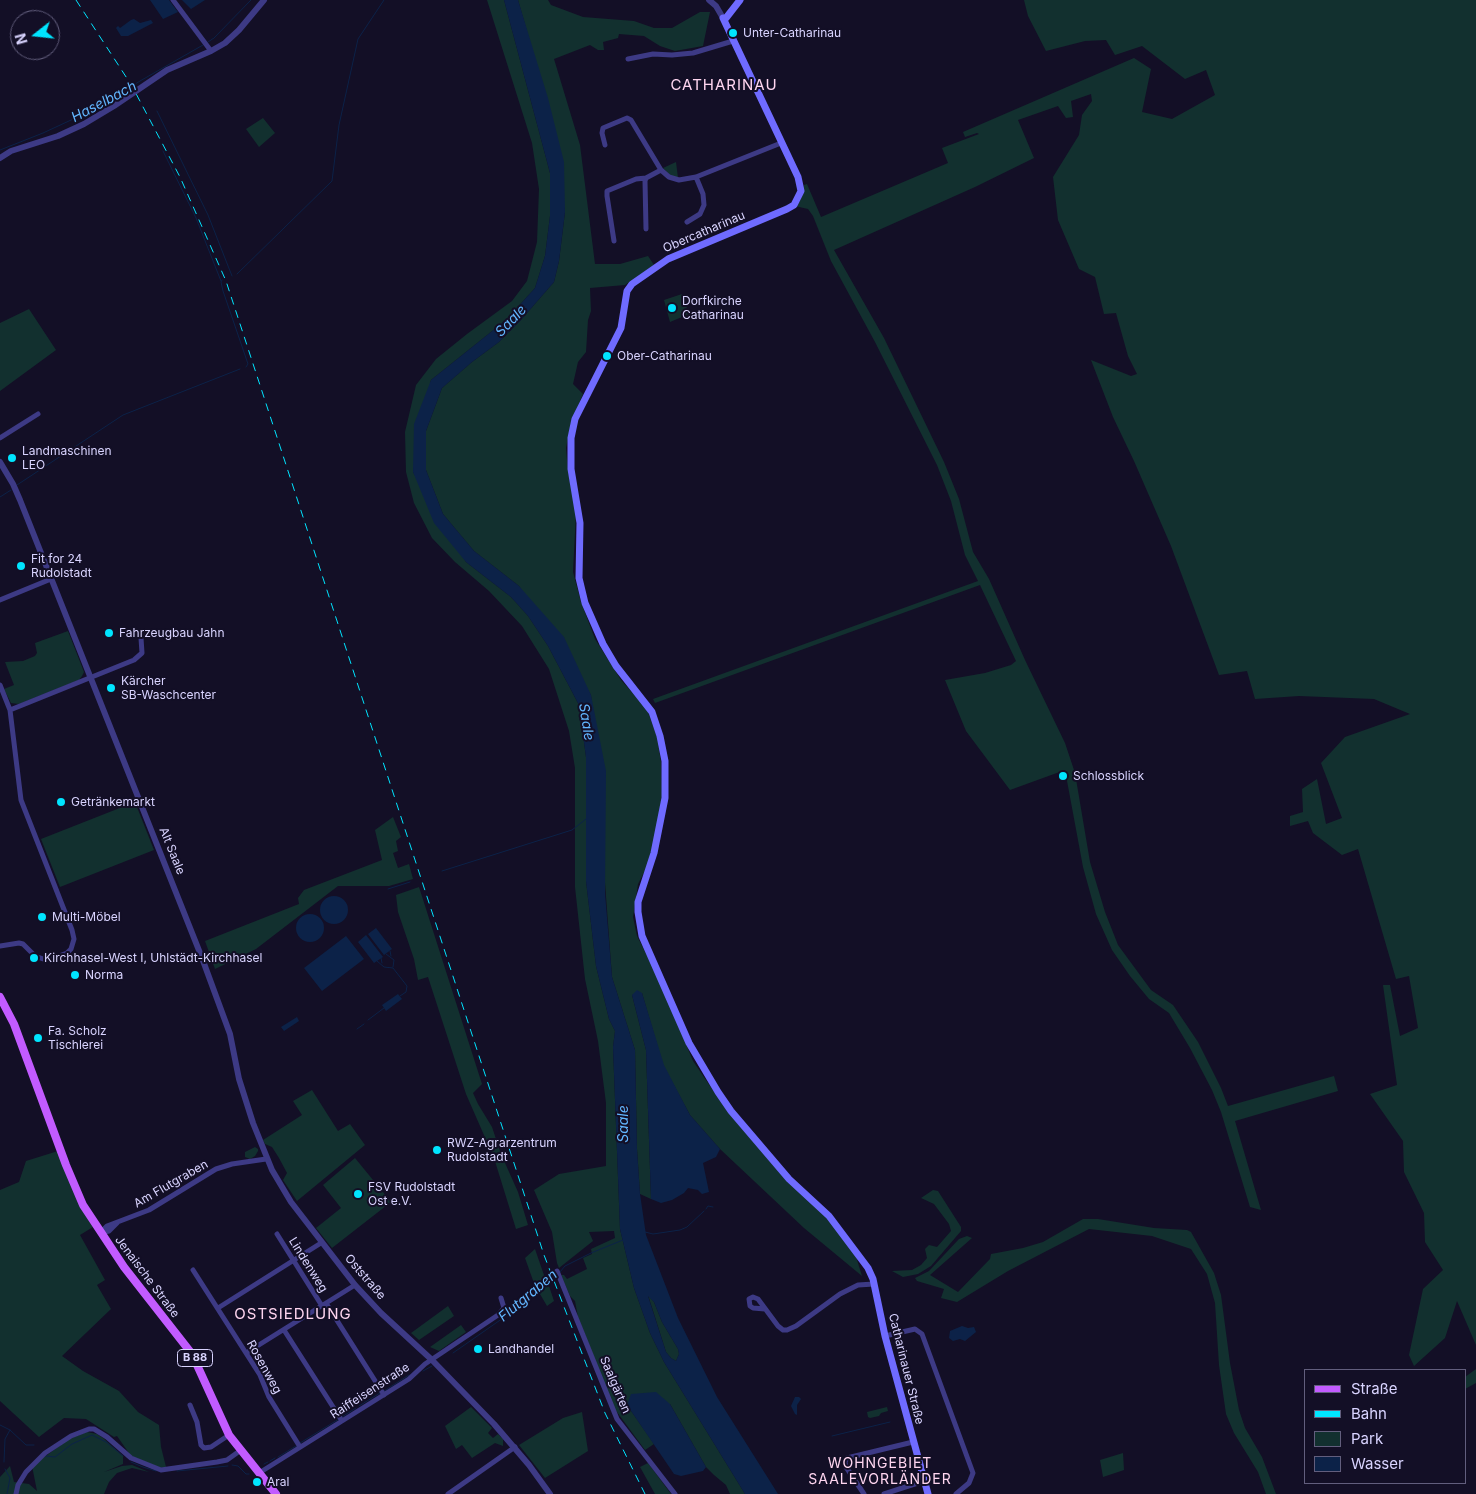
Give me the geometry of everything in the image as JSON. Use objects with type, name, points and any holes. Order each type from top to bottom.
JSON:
[{"type":"main road","points":[[740,0],[726,18],[723,18],[782,142]]},
{"type":"main road","name":"Obercatharinau","points":[[574,419],[595,380],[605,355],[621,328],[626,294],[629,287],[668,259],[794,205],[801,191],[800,183],[782,142]]},
{"type":"main road","name":"Catharinauer Straße","points":[[574,419],[570,460],[580,523],[578,569],[581,588],[603,644],[616,666],[652,712],[660,736],[665,761],[665,798],[654,853],[638,902],[638,919],[642,936],[689,1043],[718,1092],[731,1111],[790,1179],[829,1216],[868,1268],[874,1284],[885,1336],[928,1494]]},
{"type":"main road","name":"Jenaische Straße","points":[[0,997],[14,1024],[77,1193],[111,1250],[192,1354],[229,1435],[276,1494]]},
{"type":"street","points":[[174,0],[211,51]]},
{"type":"street","points":[[0,158],[11,152],[76,128],[114,106],[168,70],[225,43],[239,30],[264,0]]},
{"type":"street","points":[[709,0],[716,6],[723,18]]},
{"type":"street","points":[[628,59],[653,54],[693,53],[733,41]]},
{"type":"street","points":[[605,146],[603,128],[627,118],[661,170],[669,177],[679,180],[696,177],[782,142]]},
{"type":"street","points":[[614,241],[607,191],[636,178],[646,178],[661,170]]},
{"type":"street","points":[[687,222],[700,214],[704,205],[703,194],[696,177]]},
{"type":"street","points":[[646,178],[648,206],[646,229]]},
{"type":"street","points":[[0,438],[38,414]]},
{"type":"street","name":"Alt Saale","points":[[0,462],[13,484],[202,958],[230,1034]]},
{"type":"street","points":[[0,600],[51,579]]},
{"type":"street","points":[[10,710],[134,660],[142,653],[141,638]]},
{"type":"street","points":[[0,685],[10,710],[21,800],[70,923],[74,939],[71,949],[51,960],[34,956],[19,943],[0,946]]},
{"type":"street","name":"Oststraße","points":[[230,1034],[244,1098],[266,1159],[286,1195],[355,1285],[381,1313],[432,1360],[515,1447],[550,1494]]},
{"type":"street","name":"Am Flutgraben","points":[[100,1233],[104,1228],[148,1210],[216,1169],[232,1164],[266,1159]]},
{"type":"street","name":"Am Flutgraben","points":[[100,1233],[110,1230],[117,1223]]},
{"type":"street","points":[[110,1230],[111,1250]]},
{"type":"street","name":"Lindenweg","points":[[277,1234],[384,1395]]},
{"type":"street","points":[[218,1308],[321,1243]]},
{"type":"street","name":"Rosenweg","points":[[194,1270],[260,1375],[269,1397],[300,1447]]},
{"type":"street","name":"Saalgärten","points":[[558,1273],[618,1419],[675,1494]]},
{"type":"street","points":[[765,1309],[778,1326],[783,1330],[787,1330],[796,1326],[840,1294],[858,1286],[874,1284]]},
{"type":"street","points":[[246,1353],[355,1285]]},
{"type":"street","name":"Raiffeisenstraße","points":[[259,1473],[410,1379],[432,1360],[498,1315],[504,1308],[501,1298]]},
{"type":"street","points":[[885,1336],[915,1329],[922,1334],[972,1468],[971,1480],[956,1494]]},
{"type":"street","points":[[284,1330],[342,1421]]},
{"type":"street","points":[[190,1405],[201,1445],[204,1448],[211,1448],[229,1435]]},
{"type":"street","points":[[16,1494],[18,1485],[26,1472],[45,1453],[71,1436],[89,1429],[94,1429],[107,1437],[131,1458],[161,1470],[227,1460],[240,1450]]},
{"type":"street","points":[[864,1494],[846,1467],[845,1462],[847,1458],[913,1442]]},
{"type":"street","points":[[448,1494],[515,1447]]},
{"type":"street","points":[[884,1494],[924,1482]]},
{"type":"green space","points":[[487,0],[504,0],[550,173],[550,216],[545,256],[535,288],[506,320],[431,380],[413,472],[466,562],[511,597],[528,616],[548,646],[579,705],[586,757],[586,881],[596,966],[609,1019],[615,1031],[613,1047],[620,1229],[634,1288],[650,1333],[664,1362],[745,1494],[730,1494],[726,1485],[706,1467],[670,1404],[627,1405],[654,1444],[645,1450],[614,1408],[578,1317],[575,1301],[570,1296],[561,1275],[564,1275],[567,1279],[587,1269],[583,1258],[592,1254],[591,1249],[615,1238],[614,1231],[589,1232],[593,1241],[559,1268],[557,1263],[552,1232],[534,1190],[559,1174],[606,1166],[606,1103],[598,1041],[585,979],[575,887],[575,768],[569,731],[549,669],[522,626],[489,591],[455,562],[432,538],[414,503],[406,472],[405,432],[416,385],[436,359],[512,301],[527,281],[537,242],[539,189],[532,143]]},
{"type":"green space","points":[[518,0],[548,0],[551,5],[583,17],[634,21],[654,28],[672,28],[700,12],[710,12],[703,46],[675,51],[660,46],[644,36],[619,34],[618,38],[603,42],[604,50],[598,50],[590,45],[554,59],[580,145],[595,264],[620,264],[648,256],[654,265],[625,285],[590,288],[591,311],[588,320],[586,352],[578,362],[573,384],[583,394],[571,423],[566,448],[568,471],[576,513],[573,572],[581,602],[595,639],[621,680],[647,709],[657,737],[661,762],[662,796],[652,853],[638,884],[633,917],[637,936],[658,977],[693,1061],[727,1111],[786,1180],[826,1215],[854,1250],[862,1276],[804,1228],[720,1149],[690,1115],[663,1065],[642,993],[632,995],[646,1050],[651,1199],[640,1194],[635,1050],[612,977],[591,695],[519,586],[474,551],[443,514],[426,470],[426,431],[442,388],[499,342],[520,321],[554,282],[559,261],[565,212],[530,42]]},
{"type":"green space","points":[[1024,0],[1476,0],[1476,1345],[1457,1301],[1445,1338],[1414,1366],[1409,1355],[1423,1289],[1443,1270],[1425,1242],[1424,1213],[1404,1172],[1403,1141],[1370,1094],[1397,1085],[1383,985],[1390,985],[1400,1036],[1418,1028],[1409,976],[1396,979],[1358,849],[1342,855],[1313,833],[1308,821],[1290,826],[1290,816],[1303,812],[1302,789],[1317,779],[1326,824],[1342,818],[1321,763],[1345,737],[1410,714],[1374,699],[1299,696],[1255,699],[1247,671],[1219,675],[1171,546],[1113,417],[1091,360],[1131,376],[1137,374],[1128,356],[1116,313],[1104,314],[1095,277],[1079,269],[1058,220],[1053,177],[1079,135],[1082,115],[1092,101],[1091,94],[1071,101],[1073,117],[1066,118],[1058,106],[1018,120],[1034,158],[975,187],[834,250],[884,338],[944,462],[959,499],[973,552],[989,579],[1065,743],[1075,773],[1090,862],[1105,912],[1118,945],[1151,990],[1173,1005],[1198,1042],[1228,1106],[1334,1076],[1338,1091],[1235,1121],[1261,1210],[1250,1207],[1221,1112],[1190,1048],[1169,1013],[1149,999],[1112,950],[1096,914],[1083,867],[1065,770],[1010,790],[966,731],[945,680],[985,673],[1011,665],[1016,661],[980,585],[655,703],[653,699],[978,581],[965,555],[951,501],[937,465],[875,342],[831,261],[813,216],[808,209],[795,206],[800,201],[804,185],[807,184],[821,217],[948,163],[942,148],[979,134],[965,137],[963,132],[1134,58],[1151,69],[1142,112],[1172,119],[1215,95],[1206,70],[1185,79],[1142,46],[1115,55],[1106,40],[1085,41],[1046,51],[1028,16]]},
{"type":"green space","points":[[263,118],[275,133],[259,147],[246,129]]},
{"type":"green space","points":[[676,162],[678,178],[671,176],[663,168]]},
{"type":"green space","points":[[682,294],[689,314],[670,322],[664,300]]},
{"type":"green space","points":[[29,309],[56,350],[0,391],[0,323]]},
{"type":"green space","points":[[68,631],[84,672],[79,680],[19,704],[11,703],[4,689],[14,685],[5,662],[23,661],[35,656],[37,653],[35,643]]},
{"type":"green space","points":[[135,802],[154,850],[60,887],[41,839]]},
{"type":"green space","points":[[393,817],[401,837],[396,841],[398,851],[393,853],[398,868],[409,864],[413,879],[389,886],[338,886],[256,949],[215,969],[205,941],[299,904],[298,898],[304,890],[382,860],[375,830]]},
{"type":"green space","points":[[419,887],[482,1084],[473,1093],[492,1127],[501,1154],[518,1192],[528,1225],[516,1229],[494,1158],[466,1094],[428,977],[418,980],[414,959],[398,912],[396,895]]},
{"type":"green space","points":[[312,1090],[338,1131],[350,1124],[365,1145],[297,1201],[283,1180],[287,1173],[279,1158],[272,1147],[265,1144],[263,1140],[302,1115],[293,1101]]},
{"type":"green space","points":[[255,1147],[258,1151],[255,1156],[250,1159],[245,1157],[245,1152]]},
{"type":"green space","points":[[58,1151],[78,1202],[93,1227],[80,1235],[105,1280],[97,1285],[111,1309],[62,1356],[83,1371],[119,1391],[138,1412],[159,1425],[161,1447],[166,1467],[161,1468],[131,1456],[117,1436],[114,1437],[86,1419],[64,1418],[39,1437],[0,1401],[0,1190],[19,1182],[26,1161]]},
{"type":"green space","points":[[355,1158],[391,1202],[332,1248],[316,1228],[341,1208],[323,1185]]},
{"type":"green space","points":[[933,1190],[938,1191],[961,1227],[961,1231],[931,1266],[918,1274],[903,1277],[892,1271],[912,1270],[921,1265],[927,1258],[925,1249],[929,1245],[937,1247],[951,1231],[949,1224],[934,1204],[921,1198]]},
{"type":"green space","points":[[1083,1219],[1098,1219],[1191,1232],[1214,1273],[1221,1295],[1230,1363],[1239,1410],[1245,1428],[1262,1457],[1276,1494],[1266,1494],[1258,1472],[1234,1433],[1226,1414],[1219,1365],[1215,1303],[1207,1274],[1191,1249],[1152,1236],[1089,1229],[1008,1271],[957,1302],[941,1298],[944,1289],[917,1281],[915,1278],[929,1271],[959,1239],[967,1236],[972,1238],[930,1275],[958,1292],[990,1259],[991,1254],[1043,1242]]},
{"type":"green space","points":[[535,1249],[545,1278],[535,1286],[525,1258]]},
{"type":"green space","points":[[543,1284],[549,1286],[554,1301],[547,1306],[537,1289]]},
{"type":"green space","points":[[648,1295],[654,1302],[662,1322],[678,1349],[679,1354],[676,1361],[666,1352]]},
{"type":"green space","points":[[448,1306],[454,1316],[419,1340],[411,1333]]},
{"type":"green space","points":[[461,1325],[466,1332],[439,1351],[430,1347]]},
{"type":"green space","points":[[1476,1369],[1476,1383],[1466,1388],[1466,1376]]},
{"type":"green space","points":[[471,1407],[492,1428],[488,1433],[493,1438],[498,1434],[503,1439],[503,1446],[495,1443],[472,1458],[462,1445],[456,1449],[445,1426]]},
{"type":"green space","points":[[887,1407],[888,1411],[881,1413],[879,1416],[868,1417],[867,1412]]},
{"type":"green space","points":[[582,1412],[588,1451],[545,1478],[519,1445],[563,1418]]},
{"type":"green space","points":[[87,1432],[97,1434],[103,1438],[123,1456],[123,1464],[104,1472],[132,1465],[149,1472],[132,1468],[117,1473],[109,1482],[104,1494],[0,1494],[0,1477],[10,1466],[14,1482],[29,1484],[37,1491],[32,1466],[69,1439]]},
{"type":"green space","points":[[1123,1453],[1124,1470],[1103,1477],[1100,1460]]},
{"type":"green space","points":[[648,1463],[671,1494],[655,1494],[640,1467]]},
{"type":"water","points":[[150,0],[169,0],[178,12],[163,19]]},
{"type":"water","points":[[182,0],[205,0],[191,9]]},
{"type":"water","name":"Saale","points":[[504,0],[518,0],[548,98],[564,162],[565,212],[559,261],[554,282],[520,321],[499,342],[442,388],[426,431],[426,470],[443,514],[474,551],[519,586],[564,637],[591,695],[606,771],[605,893],[612,977],[635,1050],[637,1149],[640,1194],[646,1235],[678,1318],[717,1397],[778,1494],[745,1494],[664,1362],[650,1333],[634,1288],[620,1229],[613,1047],[615,1031],[609,1019],[596,966],[586,881],[586,757],[579,705],[548,646],[528,616],[511,597],[466,562],[434,523],[413,472],[414,424],[431,380],[506,320],[535,288],[545,256],[550,216],[550,173]],"holes":[[[648,1296],[654,1302],[662,1322],[678,1349],[679,1354],[676,1361],[666,1352]]]},
{"type":"water","points":[[134,19],[140,23],[151,20],[153,23],[128,36],[121,36],[116,28],[118,26],[120,28]]},
{"type":"water","points":[[334,896],[344,900],[348,910],[344,920],[334,924],[324,920],[320,910],[324,900]]},
{"type":"water","points":[[310,914],[320,918],[324,928],[320,938],[310,942],[300,938],[296,928],[300,918]]},
{"type":"water","points":[[376,928],[392,949],[384,955],[368,934]]},
{"type":"water","points":[[366,935],[383,957],[374,963],[358,942]]},
{"type":"water","points":[[346,936],[364,959],[322,991],[304,968]]},
{"type":"water","points":[[637,990],[642,993],[664,1065],[690,1115],[720,1149],[716,1157],[703,1163],[709,1192],[702,1194],[698,1190],[688,1188],[684,1193],[672,1200],[661,1203],[651,1199],[646,1050],[632,995]]},
{"type":"water","points":[[398,994],[402,999],[386,1011],[382,1005]]},
{"type":"water","points":[[297,1017],[299,1021],[284,1031],[281,1027]]},
{"type":"water","points":[[962,1326],[974,1327],[976,1332],[965,1341],[960,1339],[953,1341],[949,1338],[950,1331]]},
{"type":"water","points":[[656,1392],[670,1404],[706,1467],[703,1471],[681,1476],[674,1474],[627,1405],[631,1394]]},
{"type":"water","points":[[795,1397],[801,1399],[797,1405],[797,1415],[791,1406]]},
{"type":"waterway","name":"Haselbach","points":[[208,42],[251,0]]},
{"type":"waterway","points":[[237,274],[332,181],[339,125],[358,39],[384,0]]},
{"type":"waterway","name":"Haselbach","points":[[0,150],[97,108],[203,45]]},
{"type":"waterway","points":[[157,111],[208,215],[232,276]]},
{"type":"waterway","points":[[163,151],[196,218],[221,281]]},
{"type":"waterway","points":[[222,280],[223,291],[248,364],[246,367]]},
{"type":"waterway","points":[[17,485],[123,415],[240,369]]},
{"type":"waterway","points":[[0,497],[11,490]]},
{"type":"waterway","points":[[442,871],[572,830],[586,819]]},
{"type":"waterway","points":[[388,889],[410,882]]},
{"type":"waterway","points":[[390,951],[391,956]]},
{"type":"waterway","points":[[386,954],[394,960],[393,967]]},
{"type":"waterway","points":[[381,958],[382,963]]},
{"type":"waterway","points":[[377,961],[384,967],[393,968],[407,986],[406,992],[400,996]]},
{"type":"waterway","points":[[368,1020],[384,1008]]},
{"type":"waterway","points":[[357,1029],[364,1024]]},
{"type":"waterway","points":[[706,1209],[708,1206],[713,1207]]},
{"type":"waterway","points":[[645,1232],[653,1234],[680,1230],[687,1227],[704,1211]]},
{"type":"waterway","name":"Flutgraben","points":[[560,1272],[565,1266],[623,1240]]},
{"type":"waterway","name":"Flutgraben","points":[[453,1353],[506,1316],[525,1296],[557,1274]]},
{"type":"waterway","name":"Flutgraben","points":[[423,1371],[432,1366]]},
{"type":"waterway","name":"Flutgraben","points":[[384,1391],[409,1375]]},
{"type":"waterway","name":"Flutgraben","points":[[359,1406],[380,1393]]},
{"type":"waterway","name":"Flutgraben","points":[[342,1417],[356,1408]]},
{"type":"waterway","name":"Flutgraben","points":[[300,1443],[339,1419]]},
{"type":"waterway","points":[[832,1436],[890,1422]]},
{"type":"waterway","name":"Flutgraben","points":[[0,1425],[10,1430],[26,1445],[34,1445]]},
{"type":"waterway","points":[[4,1462],[5,1439],[10,1430]]},
{"type":"waterway","name":"Flutgraben","points":[[46,1456],[55,1457],[72,1444],[92,1435],[106,1442],[123,1456]]},
{"type":"waterway","name":"Flutgraben","points":[[278,1457],[296,1446]]},
{"type":"waterway","name":"Flutgraben","points":[[270,1461],[275,1458]]},
{"type":"waterway","name":"Flutgraben","points":[[131,1462],[156,1471]]},
{"type":"waterway","name":"Flutgraben","points":[[264,1464],[268,1462]]},
{"type":"waterway","name":"Flutgraben","points":[[232,1465],[238,1466],[246,1474],[249,1474]]},
{"type":"waterway","name":"Flutgraben","points":[[177,1471],[228,1466]]},
{"type":"waterway","points":[[5,1469],[10,1478],[7,1494]]},
{"type":"railway","points":[[76,0],[132,86],[180,177],[226,281],[544,1255],[605,1413],[645,1494]]},
{"type":"place","name":"Unter-Catharinau","points":[[733,33]]},
{"type":"place","name":"Dorfkirche Catharinau","points":[[672,308]]},
{"type":"place","name":"Ober-Catharinau","points":[[607,356]]},
{"type":"place","name":"Landmaschinen LEO","points":[[12,458]]},
{"type":"place","name":"Fit for 24 Rudolstadt","points":[[21,566]]},
{"type":"place","name":"Fahrzeugbau Jahn","points":[[109,633]]},
{"type":"place","name":"Kärcher SB-Waschcenter","points":[[111,688]]},
{"type":"place","name":"Schlossblick","points":[[1063,776]]},
{"type":"place","name":"Getränkemarkt","points":[[61,802]]},
{"type":"place","name":"Multi-Möbel","points":[[42,917]]},
{"type":"place","name":"Kirchhasel-West I, Uhlstädt-Kirchhasel","points":[[34,958]]},
{"type":"place","name":"Norma","points":[[75,975]]},
{"type":"place","name":"Fa. Scholz Tischlerei","points":[[38,1038]]},
{"type":"place","name":"RWZ-Agrarzentrum Rudolstadt","points":[[437,1150]]},
{"type":"place","name":"FSV Rudolstadt Ost e.V.","points":[[358,1194]]},
{"type":"place","name":"Landhandel","points":[[478,1349]]},
{"type":"place","name":"Aral","points":[[257,1482]]},
{"type":"district","name":"CATHARINAU","points":[[724,85]]},
{"type":"district","name":"OSTSIEDLUNG","points":[[293,1314]]},
{"type":"district","name":"WOHNGEBIET SAALEVORLÄNDER","points":[[880,1472]]}]
